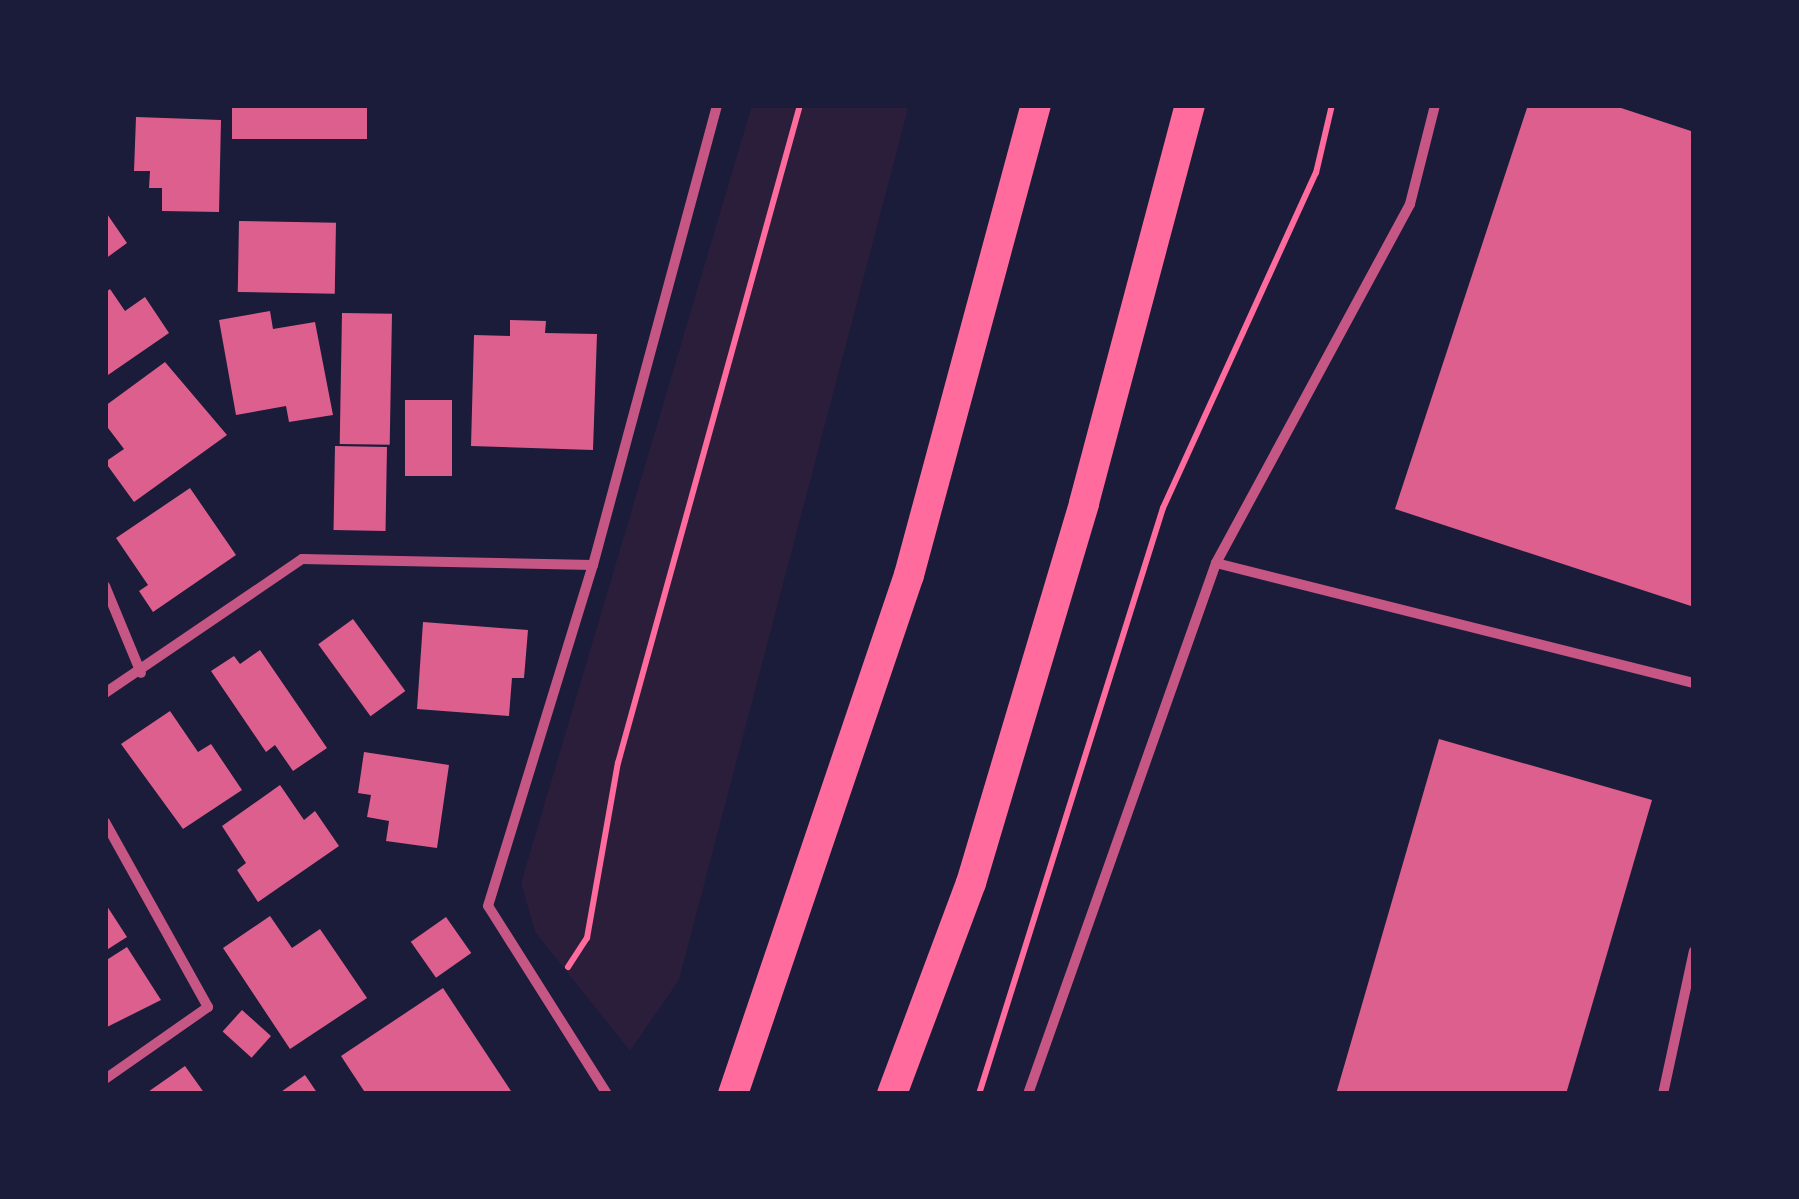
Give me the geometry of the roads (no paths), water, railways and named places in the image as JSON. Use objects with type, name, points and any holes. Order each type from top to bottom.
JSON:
[{"type":"highway","points":[[733,1094],[910,575],[1036,105]]},
{"type":"highway","points":[[892,1094],[976,864],[1084,503],[1190,105]]},
{"type":"street","points":[[607,1094],[544,987],[488,906],[592,564],[716,105]]},
{"type":"street","points":[[1028,1094],[1216,563],[1410,204],[1435,105]]},
{"type":"street","points":[[105,693],[141,673],[302,559],[592,564]]},
{"type":"street","points":[[1216,563],[1694,684]]},
{"type":"street","points":[[105,586],[141,673]]},
{"type":"street","points":[[105,822],[208,1008],[105,1078]]},
{"type":"street","points":[[1663,1094],[1694,951]]}]
